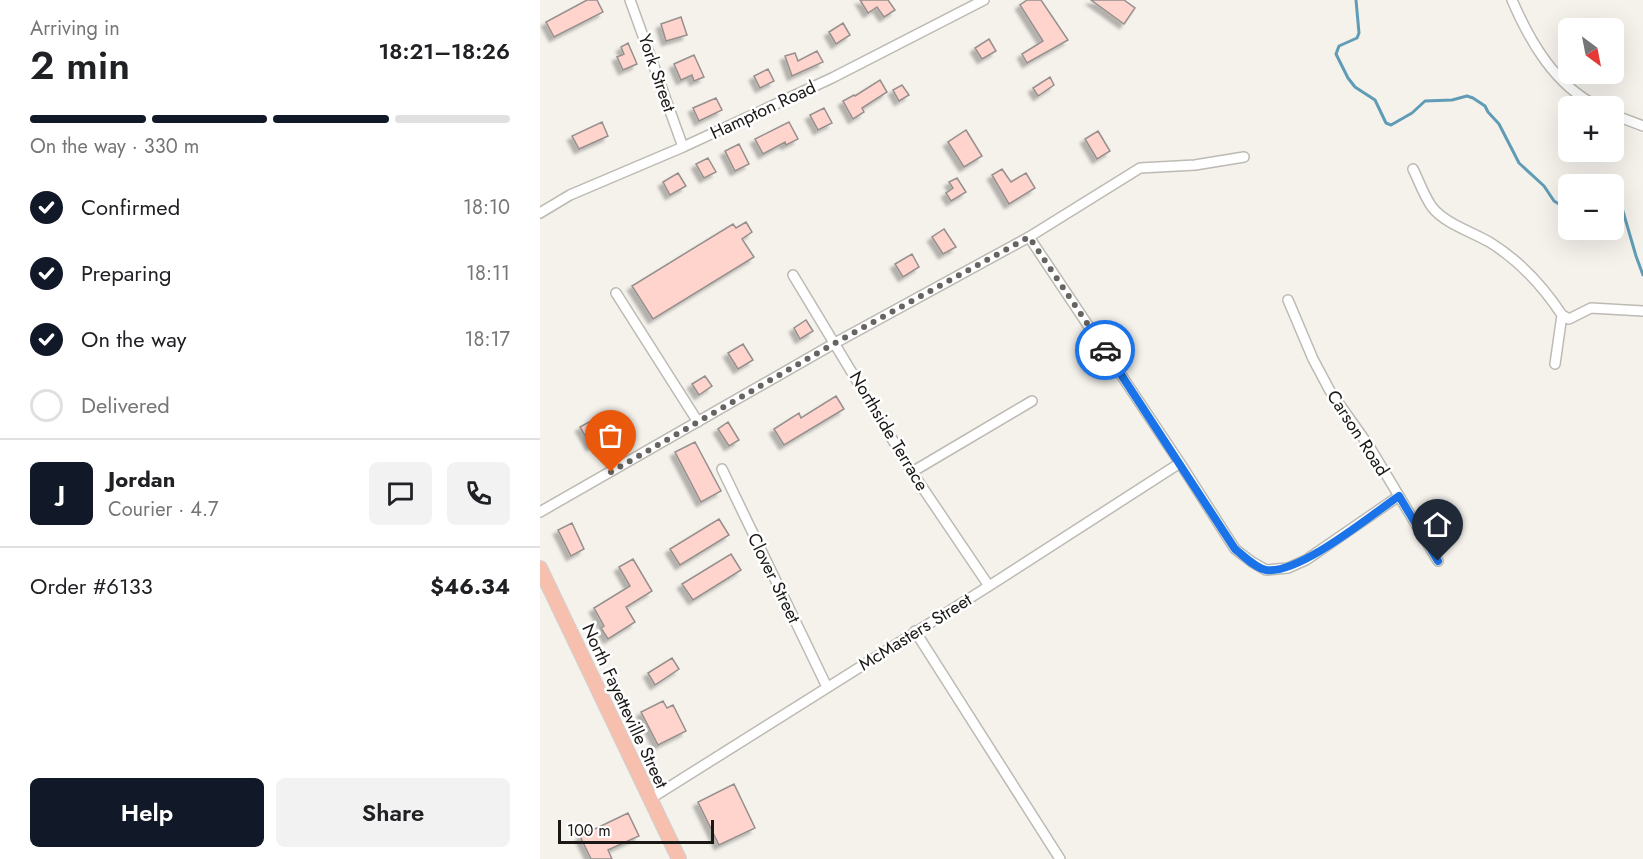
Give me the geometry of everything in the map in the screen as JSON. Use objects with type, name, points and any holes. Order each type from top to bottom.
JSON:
[{"type":"main road","name":"North Fayetteville Street","points":[[540,568],[678,859]]},
{"type":"street","name":"York Street","points":[[630,0],[682,147]]},
{"type":"street","name":"Hampton Road","points":[[540,213],[570,195],[682,147],[832,78],[984,0]]},
{"type":"street","points":[[1512,0],[1528,36],[1550,67],[1580,96]]},
{"type":"street","points":[[1624,119],[1643,126]]},
{"type":"street","points":[[540,512],[835,343],[1029,237],[1140,168],[1195,165],[1244,157]]},
{"type":"street","points":[[1413,169],[1432,208],[1489,242],[1520,264],[1534,277],[1562,315],[1569,319],[1591,308],[1601,307],[1643,311]]},
{"type":"street","points":[[1029,237],[1235,549],[1252,562],[1266,570],[1288,568],[1306,560],[1399,496]]},
{"type":"street","name":"Northside Terrace","points":[[793,275],[912,472],[989,586]]},
{"type":"street","points":[[616,293],[698,422]]},
{"type":"street","name":"Carson Road","points":[[1288,300],[1313,359],[1330,391],[1369,446],[1438,561]]},
{"type":"street","points":[[1555,364],[1562,315]]},
{"type":"street","points":[[912,472],[1032,401]]},
{"type":"street","name":"McMasters Street","points":[[650,799],[1180,463]]},
{"type":"street","name":"Clover Street","points":[[722,469],[827,687]]},
{"type":"street","points":[[915,631],[1060,859]]},
{"type":"building","points":[[587,0],[597,0],[603,12],[554,37],[546,22]]},
{"type":"building","points":[[860,0],[888,0],[895,10],[884,17],[877,7],[868,13]]},
{"type":"building","points":[[1027,0],[1041,0],[1068,40],[1027,63],[1022,54],[1043,41],[1020,5]]},
{"type":"building","points":[[1091,0],[1124,0],[1135,8],[1124,24]]},
{"type":"building","points":[[681,17],[687,35],[666,41],[661,24]]},
{"type":"building","points":[[843,23],[850,35],[836,44],[829,32]]},
{"type":"building","points":[[989,39],[996,51],[982,59],[975,48]]},
{"type":"building","points":[[628,43],[637,64],[623,70],[617,57],[624,54],[621,47]]},
{"type":"building","points":[[817,51],[823,62],[792,76],[785,56],[795,53],[798,61]]},
{"type":"building","points":[[694,55],[704,77],[694,81],[692,75],[681,80],[674,64]]},
{"type":"building","points":[[768,69],[774,81],[760,88],[754,76]]},
{"type":"building","points":[[1050,77],[1054,85],[1038,96],[1033,88]]},
{"type":"building","points":[[880,80],[887,92],[862,108],[864,112],[853,119],[843,101]]},
{"type":"building","points":[[902,85],[909,95],[899,101],[893,90]]},
{"type":"building","points":[[716,98],[722,110],[699,121],[693,108]]},
{"type":"building","points":[[824,108],[832,123],[818,130],[810,115]]},
{"type":"building","points":[[602,122],[608,136],[579,149],[572,136]]},
{"type":"building","points":[[789,122],[798,139],[786,145],[785,142],[763,154],[755,139]]},
{"type":"building","points":[[966,130],[982,156],[964,167],[948,142]]},
{"type":"building","points":[[1098,131],[1110,151],[1097,159],[1085,139]]},
{"type":"building","points":[[739,144],[749,164],[735,171],[725,151]]},
{"type":"building","points":[[708,158],[716,172],[704,178],[696,164]]},
{"type":"building","points":[[1002,169],[1011,182],[1026,173],[1035,188],[1009,204],[992,175]]},
{"type":"building","points":[[678,173],[686,186],[670,195],[663,182]]},
{"type":"building","points":[[957,178],[966,192],[951,201],[946,193],[953,188],[949,182]]},
{"type":"building","points":[[746,222],[752,232],[742,239],[754,257],[653,319],[632,286],[733,224],[736,228]]},
{"type":"building","points":[[944,229],[956,247],[943,254],[932,237]]},
{"type":"building","points":[[912,254],[919,267],[903,277],[895,264]]},
{"type":"building","points":[[806,320],[813,331],[800,339],[794,328]]},
{"type":"building","points":[[743,344],[753,360],[738,369],[728,353]]},
{"type":"building","points":[[705,376],[712,386],[699,395],[692,384]]},
{"type":"building","points":[[836,396],[844,409],[784,445],[774,429],[799,413],[801,418]]},
{"type":"building","points":[[605,413],[616,432],[591,446],[580,427]]},
{"type":"building","points":[[728,422],[739,440],[729,446],[718,429]]},
{"type":"building","points":[[695,442],[721,491],[701,502],[675,452]]},
{"type":"building","points":[[719,519],[729,535],[680,565],[670,549]]},
{"type":"building","points":[[572,523],[584,549],[571,556],[558,530]]},
{"type":"building","points":[[731,554],[741,570],[693,600],[682,584]]},
{"type":"building","points":[[633,559],[652,591],[626,607],[635,622],[608,639],[601,628],[604,626],[594,608],[630,586],[619,567]]},
{"type":"building","points":[[672,658],[679,669],[655,685],[648,673]]},
{"type":"building","points":[[663,701],[667,708],[673,705],[686,731],[658,745],[641,712]]},
{"type":"building","points":[[734,784],[755,828],[719,845],[698,802]]},
{"type":"building","points":[[628,813],[639,836],[608,850],[612,859],[591,859],[580,836]]},
{"type":"waterway","points":[[1356,0],[1359,33],[1357,38],[1339,46],[1336,54],[1355,87],[1375,100],[1386,123],[1391,125],[1412,113],[1425,101],[1452,100],[1467,96],[1473,98],[1485,106],[1499,124],[1519,163],[1544,186],[1558,203]]},
{"type":"waterway","points":[[1624,215],[1643,275]]},
{"type":"way so far","points":[[611,472],[835,343],[1029,237],[1105,350]]},
{"type":"route","points":[[1105,350],[1235,549],[1252,562],[1266,570],[1288,568],[1306,560],[1399,496],[1438,561]]}]
